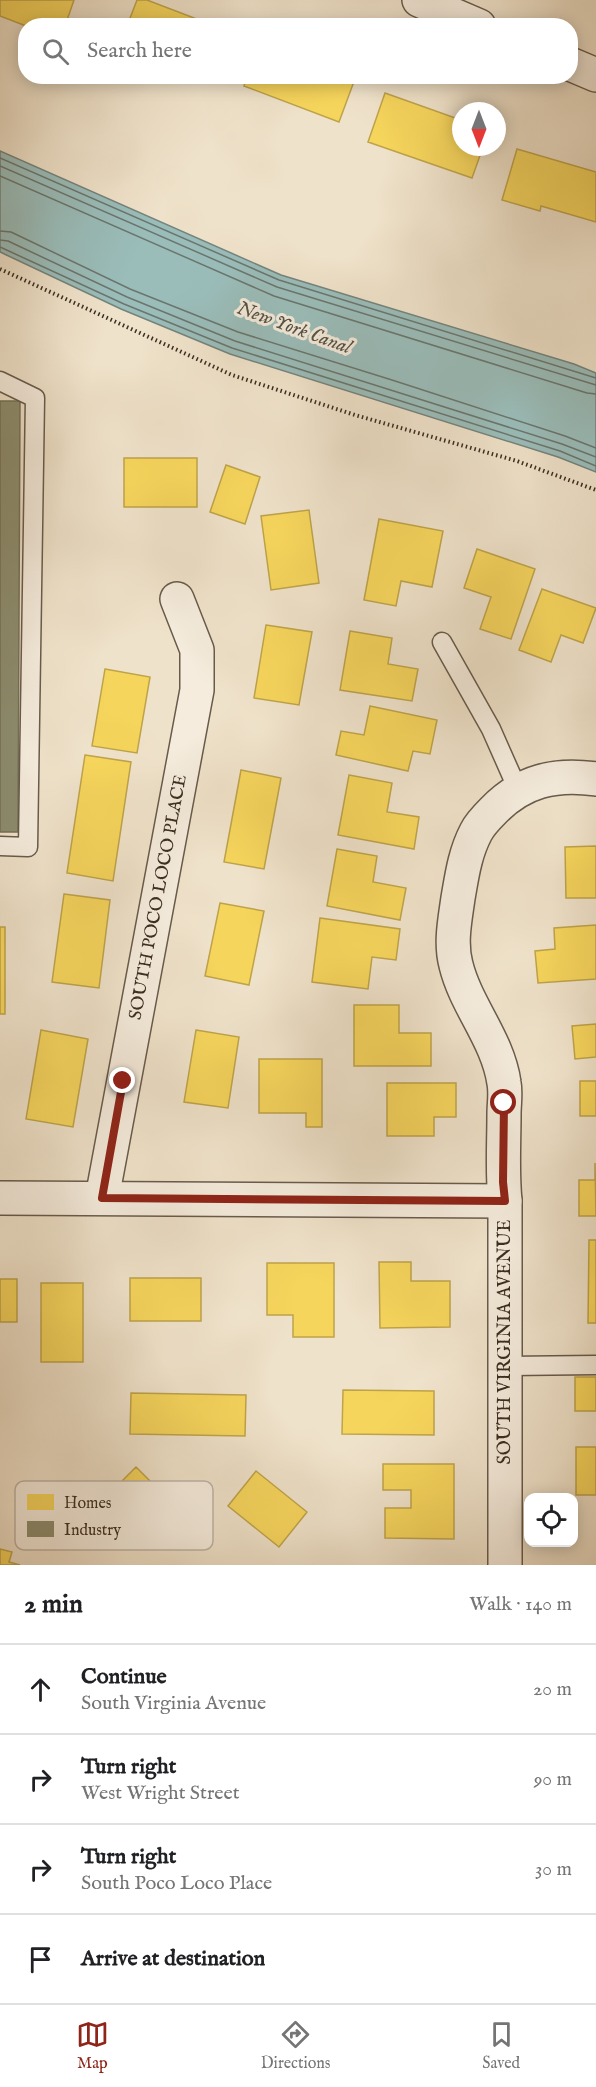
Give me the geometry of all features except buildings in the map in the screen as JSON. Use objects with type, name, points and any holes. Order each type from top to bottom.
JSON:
[{"type":"street","points":[[419,0],[461,18]]},
{"type":"street","points":[[578,67],[596,75]]},
{"type":"street","name":"SOUTH POCO LOCO PLACE","points":[[102,1198],[197,690],[197,650],[177,599]]},
{"type":"street","name":"SOUTH VIRGINIA AVENUE","points":[[505,1565],[504,1083],[495,1051],[461,979],[456,964],[453,936],[464,864],[475,833],[483,821],[518,790],[545,779],[575,776],[596,779]]},
{"type":"street","points":[[0,1198],[505,1201]]},
{"type":"lane","points":[[0,381],[35,398],[28,847],[0,846]]},
{"type":"lane","points":[[442,642],[491,729],[518,790]]},
{"type":"lane","points":[[505,1366],[596,1365]]},
{"type":"path","points":[[0,269],[232,375],[355,415],[517,461],[596,490]]},
{"type":"water","name":"New York Canal","points":[[0,151],[281,275],[574,364],[596,373],[596,472],[558,457],[230,354],[121,309],[0,252]]},
{"type":"route","points":[[123,1081],[102,1198],[505,1201],[503,1182],[504,1103]]}]
